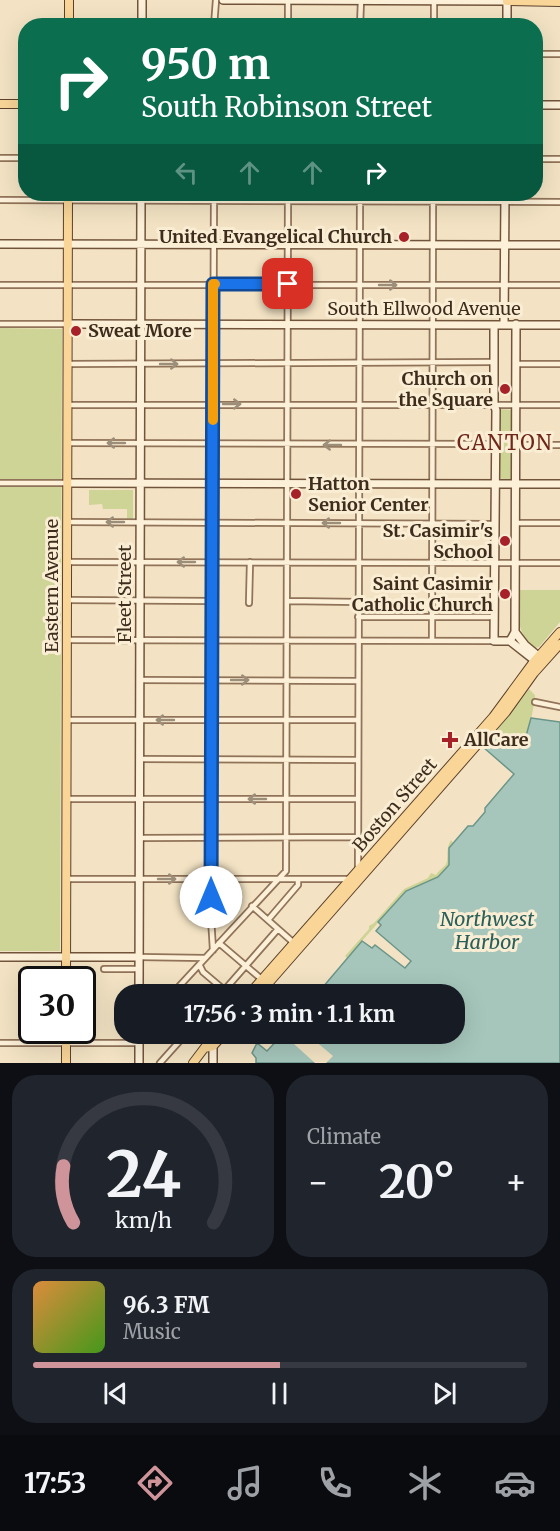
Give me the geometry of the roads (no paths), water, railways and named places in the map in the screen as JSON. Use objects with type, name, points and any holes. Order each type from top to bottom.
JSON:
[{"type":"main road","points":[[69,0],[69,18]]},
{"type":"main road","points":[[507,0],[560,2]]},
{"type":"main road","points":[[0,104],[18,104]]},
{"type":"main road","name":"Eastern Avenue","points":[[66,966],[68,201]]},
{"type":"main road","name":"Boston Street","points":[[297,945],[313,935],[506,712],[560,632]]},
{"type":"main road","name":"Boston Street","points":[[262,984],[350,879],[540,661],[560,644]]},
{"type":"main road","points":[[66,1044],[66,1063]]},
{"type":"main road","points":[[193,1063],[209,1045]]},
{"type":"street","points":[[142,0],[142,18]]},
{"type":"street","points":[[215,18],[216,0]]},
{"type":"street","points":[[223,0],[507,0],[507,18]]},
{"type":"street","points":[[288,0],[288,18]]},
{"type":"street","points":[[360,0],[360,18]]},
{"type":"street","points":[[434,1],[434,18]]},
{"type":"street","points":[[543,54],[560,54]]},
{"type":"street","points":[[543,105],[560,105]]},
{"type":"street","points":[[0,159],[18,158]]},
{"type":"street","points":[[543,159],[560,159]]},
{"type":"street","points":[[0,200],[18,199]]},
{"type":"street","name":"Fleet Street","points":[[139,984],[141,201]]},
{"type":"street","points":[[213,950],[211,838],[214,201],[452,201]]},
{"type":"street","points":[[182,984],[286,871],[288,201]]},
{"type":"street","points":[[66,879],[360,880],[358,870],[357,720],[360,201]]},
{"type":"street","points":[[504,324],[505,201]]},
{"type":"street","points":[[543,201],[560,202]]},
{"type":"street","points":[[432,641],[434,202]]},
{"type":"street","points":[[0,244],[560,245]]},
{"type":"street","points":[[0,285],[560,285]]},
{"type":"street","name":"South Ellwood Avenue","points":[[0,324],[560,325]]},
{"type":"street","points":[[510,641],[515,632],[516,324]]},
{"type":"street","points":[[494,325],[494,405],[496,410],[494,641]]},
{"type":"street","points":[[68,364],[494,363]]},
{"type":"street","points":[[516,364],[560,364]]},
{"type":"street","points":[[68,405],[560,405]]},
{"type":"street","points":[[68,443],[496,444]]},
{"type":"street","points":[[516,445],[560,445]]},
{"type":"street","points":[[0,483],[560,484]]},
{"type":"street","points":[[68,522],[494,524]]},
{"type":"street","points":[[515,523],[560,523]]},
{"type":"street","points":[[68,562],[560,563]]},
{"type":"street","points":[[249,603],[250,562]]},
{"type":"street","points":[[67,600],[212,601]]},
{"type":"street","points":[[287,601],[358,602]]},
{"type":"street","points":[[358,618],[494,617]]},
{"type":"street","points":[[515,632],[540,661]]},
{"type":"street","points":[[67,640],[510,641],[540,661]]},
{"type":"street","points":[[140,680],[358,681]]},
{"type":"street","points":[[535,702],[560,707]]},
{"type":"street","points":[[67,720],[357,720]]},
{"type":"street","points":[[140,759],[358,760]]},
{"type":"street","points":[[67,799],[358,799]]},
{"type":"street","points":[[140,838],[358,837]]},
{"type":"street","points":[[268,920],[298,885],[298,879]]},
{"type":"street","points":[[252,906],[297,945]]},
{"type":"street","points":[[230,984],[278,929]]},
{"type":"street","points":[[219,943],[267,984]]},
{"type":"street","points":[[0,957],[206,958]]},
{"type":"street","points":[[200,966],[202,972],[215,984]]},
{"type":"street","points":[[104,969],[139,969]]},
{"type":"street","points":[[0,1043],[18,1043]]},
{"type":"street","points":[[96,1043],[114,1043]]},
{"type":"street","points":[[139,1044],[139,1063]]},
{"type":"street","points":[[160,1063],[177,1044]]},
{"type":"street","points":[[209,1045],[213,1063]]},
{"type":"water","name":"Northwest Harbor","points":[[531,718],[560,722],[560,1063],[256,1063],[256,1058],[252,1053],[256,1044],[267,1051],[274,1044],[465,1044],[465,984],[325,984],[362,941],[372,948],[375,945],[405,968],[411,961],[376,931],[381,925],[378,922],[406,891],[438,877],[449,865],[449,848],[468,826],[473,826],[514,774],[483,747],[494,734],[513,745],[520,746],[526,736]]},
{"type":"place","name":"United Evangelical Church","points":[[404,237]]},
{"type":"place","name":"Sweat More","points":[[76,331]]},
{"type":"place","name":"Church on the Square","points":[[505,389]]},
{"type":"place","name":"Hatton Senior Center","points":[[296,494]]},
{"type":"place","name":"St. Casimir's School","points":[[505,541]]},
{"type":"place","name":"Saint Casimir Catholic Church","points":[[505,594]]},
{"type":"place","name":"AllCare","points":[[450,740]]},
{"type":"district","name":"CANTON","points":[[505,443]]}]
